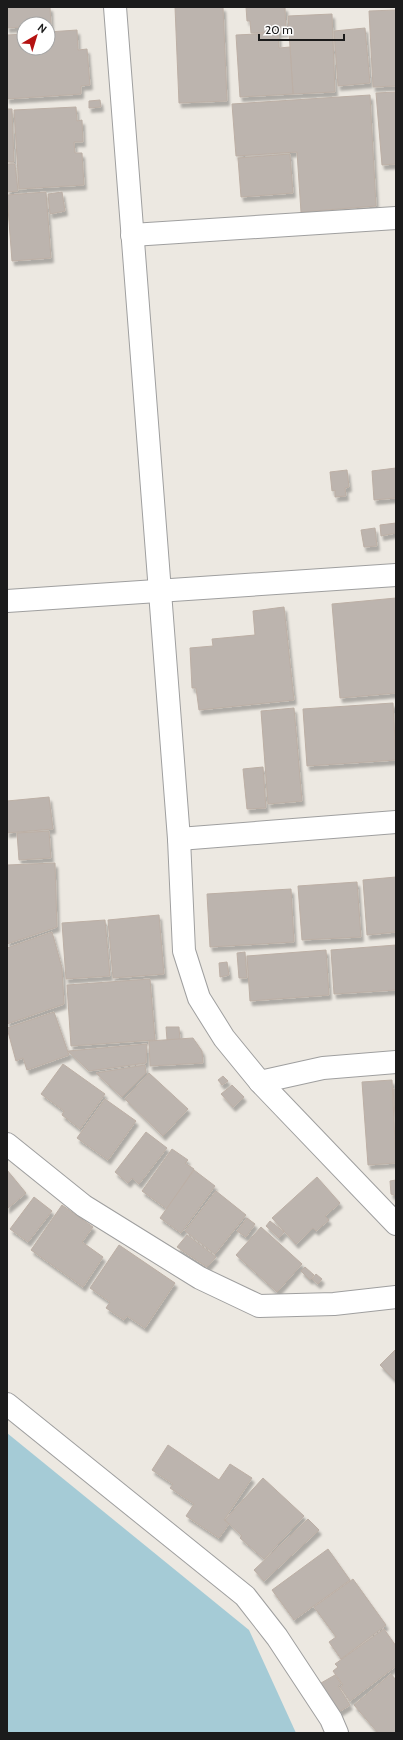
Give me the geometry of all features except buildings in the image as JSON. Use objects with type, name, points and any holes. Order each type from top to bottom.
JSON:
[{"type":"street","points":[[115,7],[179,839],[184,951],[199,998],[224,1038],[260,1082],[396,1224]]},
{"type":"street","points":[[132,235],[396,218]]},
{"type":"street","points":[[7,601],[396,575]]},
{"type":"street","points":[[179,839],[396,822]]},
{"type":"street","points":[[260,1082],[323,1068],[396,1062]]},
{"type":"street","points":[[7,1144],[84,1206],[200,1278],[259,1306],[334,1304],[396,1297]]},
{"type":"street","points":[[7,1404],[245,1596],[276,1637],[331,1719],[337,1733]]},
{"type":"water","points":[[7,1433],[249,1630],[296,1733],[7,1733]]}]
